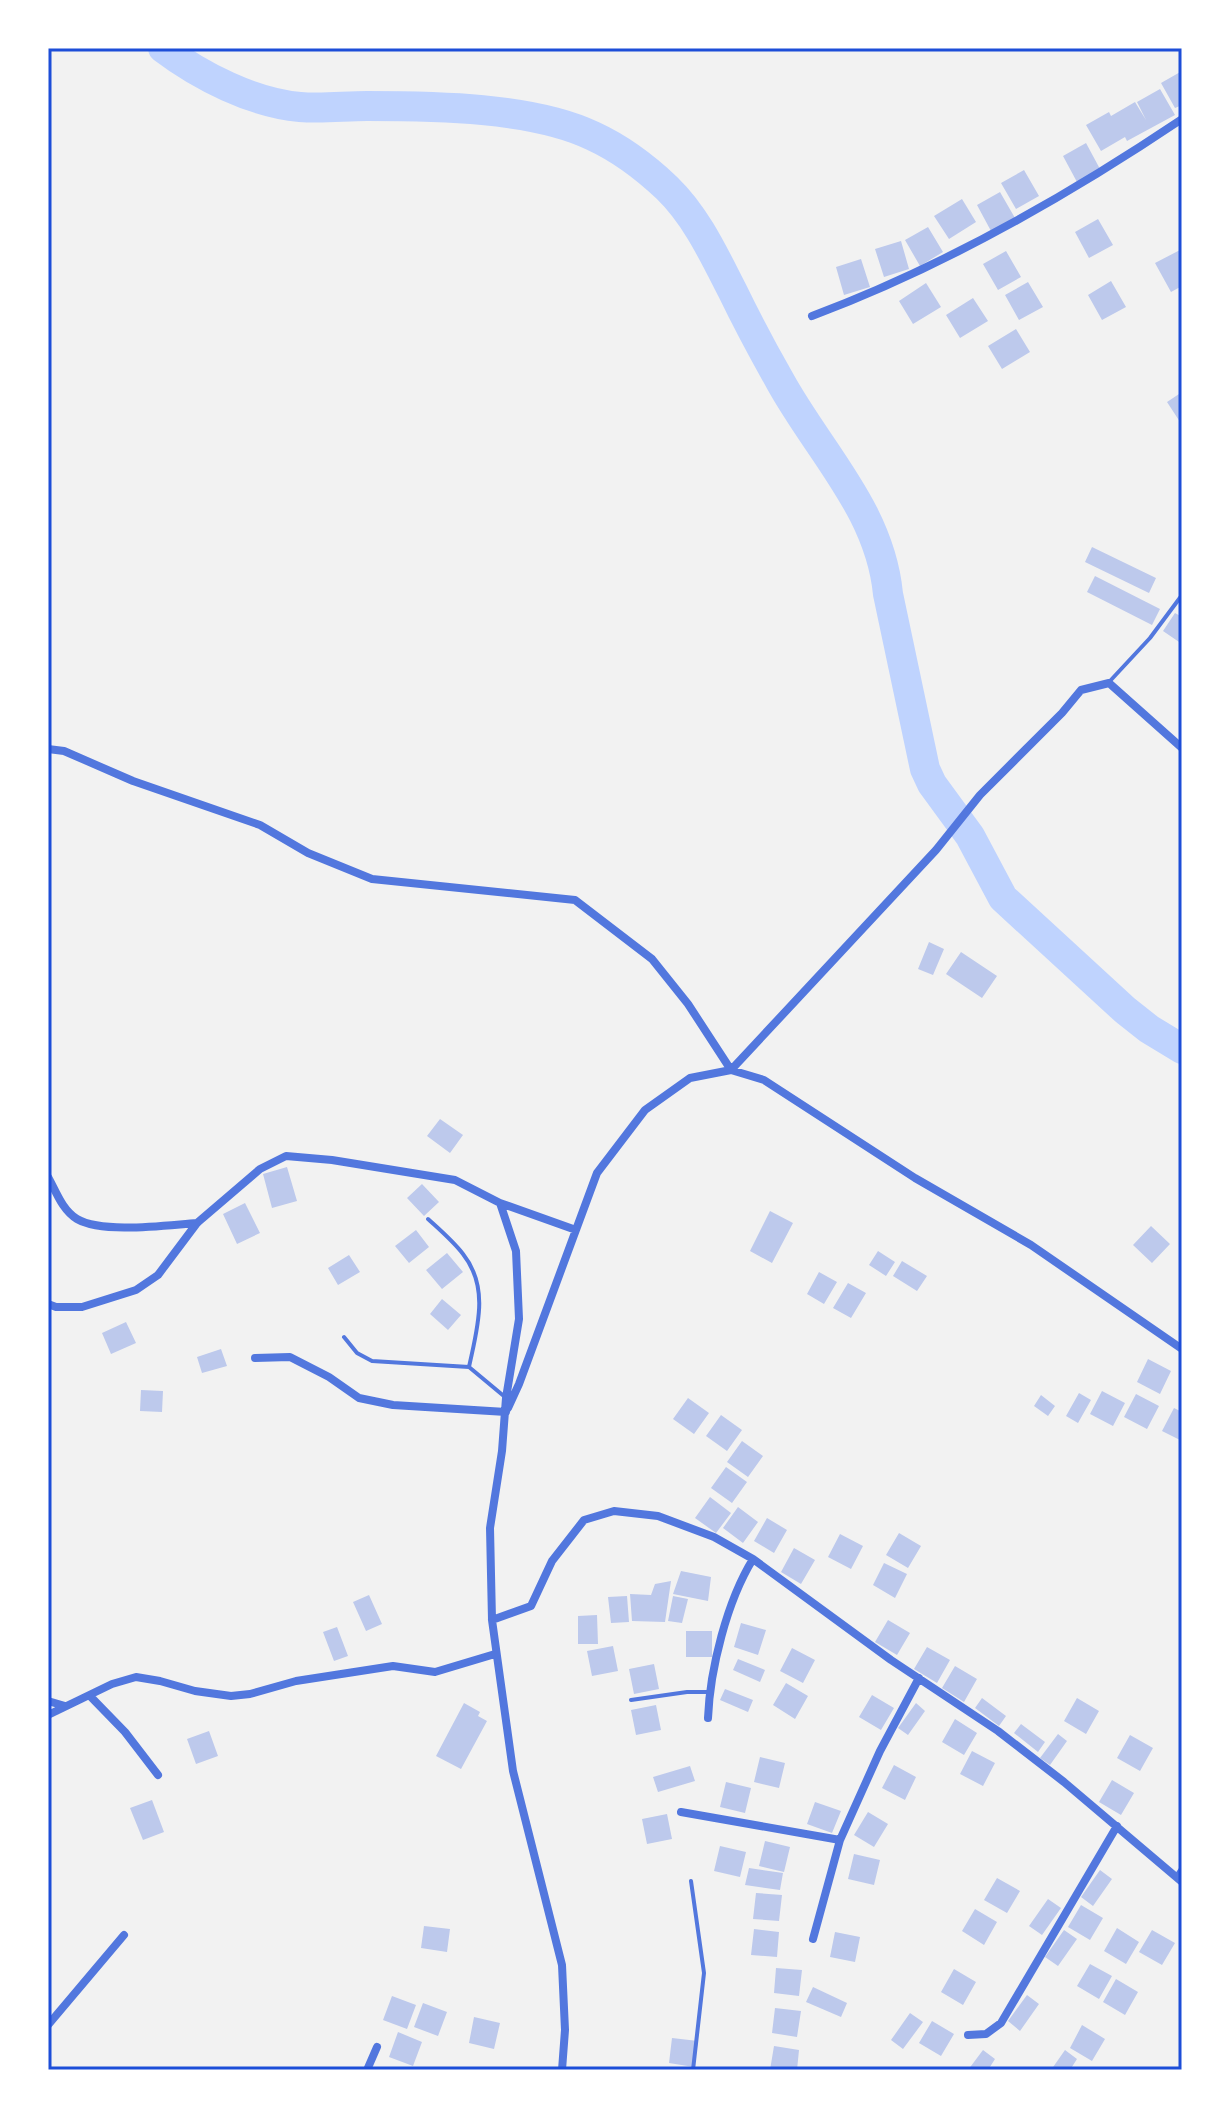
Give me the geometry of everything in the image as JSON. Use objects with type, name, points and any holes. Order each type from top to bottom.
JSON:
[{"type":"street","points":[[812,316],[877,292],[989,236],[1126,157],[1182,119]]},
{"type":"street","points":[[731,1070],[936,850],[980,795],[1081,690],[1109,683],[1182,748]]},
{"type":"street","points":[[48,749],[64,751],[133,781],[260,825],[308,853],[372,879],[575,900],[652,959],[688,1004],[731,1070]]},
{"type":"street","points":[[506,1412],[597,1173],[645,1110],[690,1078],[731,1070],[764,1080],[915,1178],[1031,1245],[1182,1349]]},
{"type":"street","points":[[48,1304],[82,1307],[136,1290],[158,1275],[197,1223],[260,1169],[286,1156],[332,1160],[455,1180],[500,1203],[576,1230]]},
{"type":"street","points":[[48,1177],[64,1206],[77,1219],[113,1228],[197,1223]]},
{"type":"street","points":[[500,1203],[516,1251],[519,1319],[490,1528],[492,1620],[513,1771],[562,1965],[565,2030],[562,2070]]},
{"type":"street","points":[[255,1358],[290,1357],[329,1377],[359,1398],[393,1405],[506,1412]]},
{"type":"street","points":[[492,1620],[531,1606],[552,1561],[584,1520],[614,1511],[658,1516],[714,1537],[753,1559],[998,1731],[1179,1879]]},
{"type":"street","points":[[708,1718],[709,1692],[738,1583],[753,1559]]},
{"type":"street","points":[[48,1715],[112,1684],[136,1677],[231,1696],[296,1681],[393,1666],[435,1672],[495,1654]]},
{"type":"street","points":[[813,1939],[840,1840],[880,1751],[919,1678]]},
{"type":"street","points":[[90,1696],[125,1732],[158,1775]]},
{"type":"street","points":[[48,1701],[66,1706]]},
{"type":"street","points":[[681,1812],[840,1840]]},
{"type":"street","points":[[968,2035],[986,2034],[1001,2023],[1117,1826]]},
{"type":"street","points":[[48,2025],[124,1935]]},
{"type":"street","points":[[367,2070],[377,2047]]},
{"type":"lane","points":[[1109,683],[1150,638],[1182,595]]},
{"type":"lane","points":[[428,1219],[464,1255],[480,1285],[478,1323],[469,1367]]},
{"type":"lane","points":[[344,1337],[357,1353],[372,1361],[469,1367],[506,1398]]},
{"type":"lane","points":[[631,1700],[709,1692]]},
{"type":"lane","points":[[1179,1879],[1182,1867]]},
{"type":"lane","points":[[691,1881],[704,1973],[693,2070]]},
{"type":"building","points":[[1182,71],[1182,105],[1175,108],[1161,83]]},
{"type":"building","points":[[1160,89],[1175,115],[1101,151],[1086,125],[1109,112],[1111,116],[1135,102],[1146,120],[1137,102]]},
{"type":"building","points":[[1086,143],[1100,169],[1077,182],[1063,156]]},
{"type":"building","points":[[1024,170],[1039,196],[1016,209],[1001,183]]},
{"type":"building","points":[[1000,192],[1015,218],[991,231],[977,205]]},
{"type":"building","points":[[962,199],[976,222],[949,239],[934,216]]},
{"type":"building","points":[[1098,219],[1113,245],[1089,258],[1075,232]]},
{"type":"building","points":[[928,227],[943,252],[920,266],[905,240]]},
{"type":"building","points":[[901,241],[909,269],[884,277],[875,249]]},
{"type":"building","points":[[1180,250],[1182,286],[1171,292],[1155,263]]},
{"type":"building","points":[[1006,251],[1021,277],[998,290],[983,264]]},
{"type":"building","points":[[861,259],[870,287],[844,295],[836,267]]},
{"type":"building","points":[[1111,281],[1126,307],[1102,320],[1088,295]]},
{"type":"building","points":[[1028,282],[1043,307],[1019,320],[1005,295]]},
{"type":"building","points":[[926,283],[941,307],[913,324],[899,301]]},
{"type":"building","points":[[973,298],[988,321],[960,338],[946,315]]},
{"type":"building","points":[[1016,329],[1030,352],[1002,369],[988,346]]},
{"type":"building","points":[[1182,392],[1182,425],[1167,402]]},
{"type":"building","points":[[1092,547],[1156,578],[1149,593],[1085,562]]},
{"type":"building","points":[[1095,576],[1160,609],[1152,625],[1087,592]]},
{"type":"building","points":[[1175,613],[1182,617],[1182,644],[1163,631]]},
{"type":"building","points":[[929,942],[944,949],[933,975],[918,969]]},
{"type":"building","points":[[961,952],[997,976],[982,998],[946,974]]},
{"type":"building","points":[[440,1119],[463,1135],[450,1153],[427,1136]]},
{"type":"building","points":[[287,1167],[297,1201],[272,1208],[263,1174]]},
{"type":"building","points":[[422,1184],[439,1202],[424,1216],[407,1198]]},
{"type":"building","points":[[245,1203],[260,1233],[237,1244],[223,1214]]},
{"type":"building","points":[[770,1211],[793,1223],[772,1263],[750,1251]]},
{"type":"building","points":[[1151,1226],[1170,1244],[1152,1263],[1133,1245]]},
{"type":"building","points":[[416,1230],[429,1247],[409,1263],[395,1246]]},
{"type":"building","points":[[878,1251],[895,1262],[886,1276],[869,1265]]},
{"type":"building","points":[[447,1253],[463,1272],[442,1289],[426,1270]]},
{"type":"building","points":[[349,1255],[360,1272],[338,1285],[328,1268]]},
{"type":"building","points":[[902,1261],[927,1276],[917,1291],[893,1276]]},
{"type":"building","points":[[819,1272],[837,1282],[824,1304],[807,1294]]},
{"type":"building","points":[[848,1283],[866,1293],[851,1318],[833,1308]]},
{"type":"building","points":[[442,1299],[461,1315],[448,1330],[430,1314]]},
{"type":"building","points":[[126,1322],[136,1343],[111,1354],[102,1333]]},
{"type":"building","points":[[221,1349],[227,1366],[202,1373],[197,1357]]},
{"type":"building","points":[[1148,1359],[1171,1371],[1160,1394],[1137,1382]]},
{"type":"building","points":[[141,1390],[163,1391],[162,1412],[140,1411]]},
{"type":"building","points":[[1102,1391],[1125,1403],[1113,1426],[1090,1414]]},
{"type":"building","points":[[1079,1393],[1091,1400],[1078,1423],[1066,1416]]},
{"type":"building","points":[[1136,1394],[1159,1406],[1147,1429],[1124,1417]]},
{"type":"building","points":[[1041,1395],[1055,1406],[1048,1416],[1034,1406]]},
{"type":"building","points":[[688,1398],[709,1413],[694,1434],[673,1419]]},
{"type":"building","points":[[1174,1408],[1182,1412],[1182,1441],[1162,1431]]},
{"type":"building","points":[[721,1415],[742,1430],[727,1451],[706,1436]]},
{"type":"building","points":[[742,1441],[763,1456],[748,1477],[727,1462]]},
{"type":"building","points":[[726,1467],[747,1482],[732,1503],[711,1488]]},
{"type":"building","points":[[710,1497],[731,1513],[716,1533],[695,1518]]},
{"type":"building","points":[[738,1507],[758,1522],[743,1543],[723,1528]]},
{"type":"building","points":[[767,1518],[787,1530],[774,1553],[754,1541]]},
{"type":"building","points":[[899,1533],[921,1546],[908,1568],[886,1555]]},
{"type":"building","points":[[840,1534],[863,1546],[851,1569],[828,1557]]},
{"type":"building","points":[[794,1548],[815,1560],[801,1584],[781,1572]]},
{"type":"building","points":[[884,1563],[907,1574],[895,1598],[873,1585]]},
{"type":"building","points":[[681,1571],[711,1577],[708,1601],[673,1594]]},
{"type":"building","points":[[671,1581],[665,1622],[632,1621],[630,1594],[651,1595],[655,1584]]},
{"type":"building","points":[[369,1595],[382,1624],[366,1631],[353,1602]]},
{"type":"building","points":[[627,1596],[629,1622],[611,1623],[608,1597]]},
{"type":"building","points":[[673,1596],[688,1599],[682,1623],[668,1621]]},
{"type":"building","points":[[597,1615],[598,1644],[578,1644],[578,1616]]},
{"type":"building","points":[[888,1620],[910,1633],[897,1655],[875,1642]]},
{"type":"building","points":[[741,1623],[766,1630],[758,1655],[734,1647]]},
{"type":"building","points":[[337,1627],[348,1656],[334,1661],[323,1632]]},
{"type":"building","points":[[686,1631],[712,1631],[712,1657],[686,1657]]},
{"type":"building","points":[[613,1646],[618,1671],[592,1676],[587,1651]]},
{"type":"building","points":[[927,1647],[950,1660],[937,1683],[914,1669]]},
{"type":"building","points":[[792,1648],[815,1660],[803,1683],[780,1671]]},
{"type":"building","points":[[738,1659],[765,1670],[760,1682],[733,1670]]},
{"type":"building","points":[[654,1664],[659,1689],[634,1694],[629,1669]]},
{"type":"building","points":[[955,1666],[977,1679],[964,1702],[942,1688]]},
{"type":"building","points":[[786,1683],[808,1696],[795,1719],[773,1705]]},
{"type":"building","points":[[725,1689],[753,1700],[748,1712],[720,1700]]},
{"type":"building","points":[[872,1695],[894,1708],[881,1730],[859,1717]]},
{"type":"building","points":[[982,1698],[1006,1716],[999,1726],[975,1708]]},
{"type":"building","points":[[1077,1698],[1099,1711],[1086,1734],[1064,1721]]},
{"type":"building","points":[[464,1703],[480,1712],[478,1716],[487,1721],[461,1769],[436,1756]]},
{"type":"building","points":[[916,1703],[925,1711],[908,1735],[898,1728]]},
{"type":"building","points":[[656,1705],[661,1730],[636,1735],[631,1710]]},
{"type":"building","points":[[955,1719],[977,1733],[964,1755],[942,1742]]},
{"type":"building","points":[[1021,1724],[1045,1742],[1038,1752],[1014,1733]]},
{"type":"building","points":[[209,1731],[218,1756],[196,1764],[187,1739]]},
{"type":"building","points":[[1058,1734],[1067,1741],[1050,1765],[1040,1758]]},
{"type":"building","points":[[1130,1735],[1153,1748],[1140,1771],[1117,1758]]},
{"type":"building","points":[[972,1751],[995,1763],[983,1786],[960,1774]]},
{"type":"building","points":[[760,1757],[785,1763],[779,1788],[754,1782]]},
{"type":"building","points":[[894,1765],[916,1777],[905,1800],[882,1788]]},
{"type":"building","points":[[690,1766],[695,1781],[658,1792],[653,1777]]},
{"type":"building","points":[[1112,1780],[1134,1793],[1121,1815],[1099,1802]]},
{"type":"building","points":[[726,1782],[751,1788],[745,1813],[720,1807]]},
{"type":"building","points":[[152,1800],[164,1832],[143,1840],[130,1808]]},
{"type":"building","points":[[815,1802],[841,1811],[832,1833],[807,1824]]},
{"type":"building","points":[[868,1812],[888,1824],[874,1847],[854,1835]]},
{"type":"building","points":[[667,1814],[672,1839],[647,1844],[642,1819]]},
{"type":"building","points":[[765,1841],[790,1847],[784,1872],[759,1866]]},
{"type":"building","points":[[720,1846],[746,1852],[740,1877],[714,1871]]},
{"type":"building","points":[[854,1854],[880,1860],[874,1885],[848,1879]]},
{"type":"building","points":[[749,1868],[783,1873],[780,1890],[745,1885]]},
{"type":"building","points":[[1100,1870],[1112,1879],[1093,1906],[1081,1897]]},
{"type":"building","points":[[997,1878],[1020,1891],[1007,1913],[984,1900]]},
{"type":"building","points":[[756,1893],[782,1895],[779,1921],[753,1919]]},
{"type":"building","points":[[1048,1899],[1061,1908],[1042,1935],[1029,1926]]},
{"type":"building","points":[[1081,1905],[1103,1918],[1090,1940],[1068,1927]]},
{"type":"building","points":[[975,1909],[997,1922],[984,1945],[962,1931]]},
{"type":"building","points":[[424,1926],[450,1929],[447,1952],[421,1948]]},
{"type":"building","points":[[1117,1928],[1139,1942],[1126,1964],[1104,1951]]},
{"type":"building","points":[[754,1929],[779,1932],[777,1957],[751,1955]]},
{"type":"building","points":[[1064,1930],[1077,1939],[1058,1966],[1045,1957]]},
{"type":"building","points":[[1152,1930],[1175,1943],[1162,1965],[1139,1952]]},
{"type":"building","points":[[835,1932],[860,1937],[855,1962],[830,1957]]},
{"type":"building","points":[[1090,1964],[1112,1976],[1099,1999],[1077,1986]]},
{"type":"building","points":[[776,1968],[802,1970],[799,1996],[774,1993]]},
{"type":"building","points":[[954,1969],[976,1982],[963,2005],[941,1992]]},
{"type":"building","points":[[1116,1979],[1138,1992],[1125,2015],[1103,2002]]},
{"type":"building","points":[[813,1987],[847,2003],[841,2017],[806,2002]]},
{"type":"building","points":[[1027,1995],[1039,2004],[1020,2031],[1008,2021]]},
{"type":"building","points":[[392,1996],[416,2005],[407,2029],[383,2020]]},
{"type":"building","points":[[423,2003],[447,2012],[438,2036],[414,2027]]},
{"type":"building","points":[[775,2008],[801,2011],[797,2037],[772,2033]]},
{"type":"building","points":[[910,2013],[923,2022],[903,2049],[891,2040]]},
{"type":"building","points":[[474,2017],[500,2023],[494,2049],[469,2043]]},
{"type":"building","points":[[932,2021],[954,2034],[941,2056],[919,2043]]},
{"type":"building","points":[[1082,2025],[1105,2039],[1092,2061],[1070,2048]]},
{"type":"building","points":[[398,2032],[422,2042],[413,2066],[389,2057]]},
{"type":"building","points":[[672,2038],[698,2041],[694,2067],[669,2063]]},
{"type":"building","points":[[774,2046],[799,2050],[797,2070],[770,2070]]},
{"type":"building","points":[[983,2050],[995,2059],[988,2070],[968,2070]]},
{"type":"building","points":[[1065,2050],[1077,2059],[1070,2070],[1051,2070]]},
{"type":"waterway","points":[[163,48],[228,86],[282,104],[308,108],[393,106],[483,110],[569,126],[622,152],[667,188],[704,236],[780,381],[861,508],[883,564],[925,769],[932,784],[970,836],[1003,898],[1125,1010],[1182,1049]]}]
